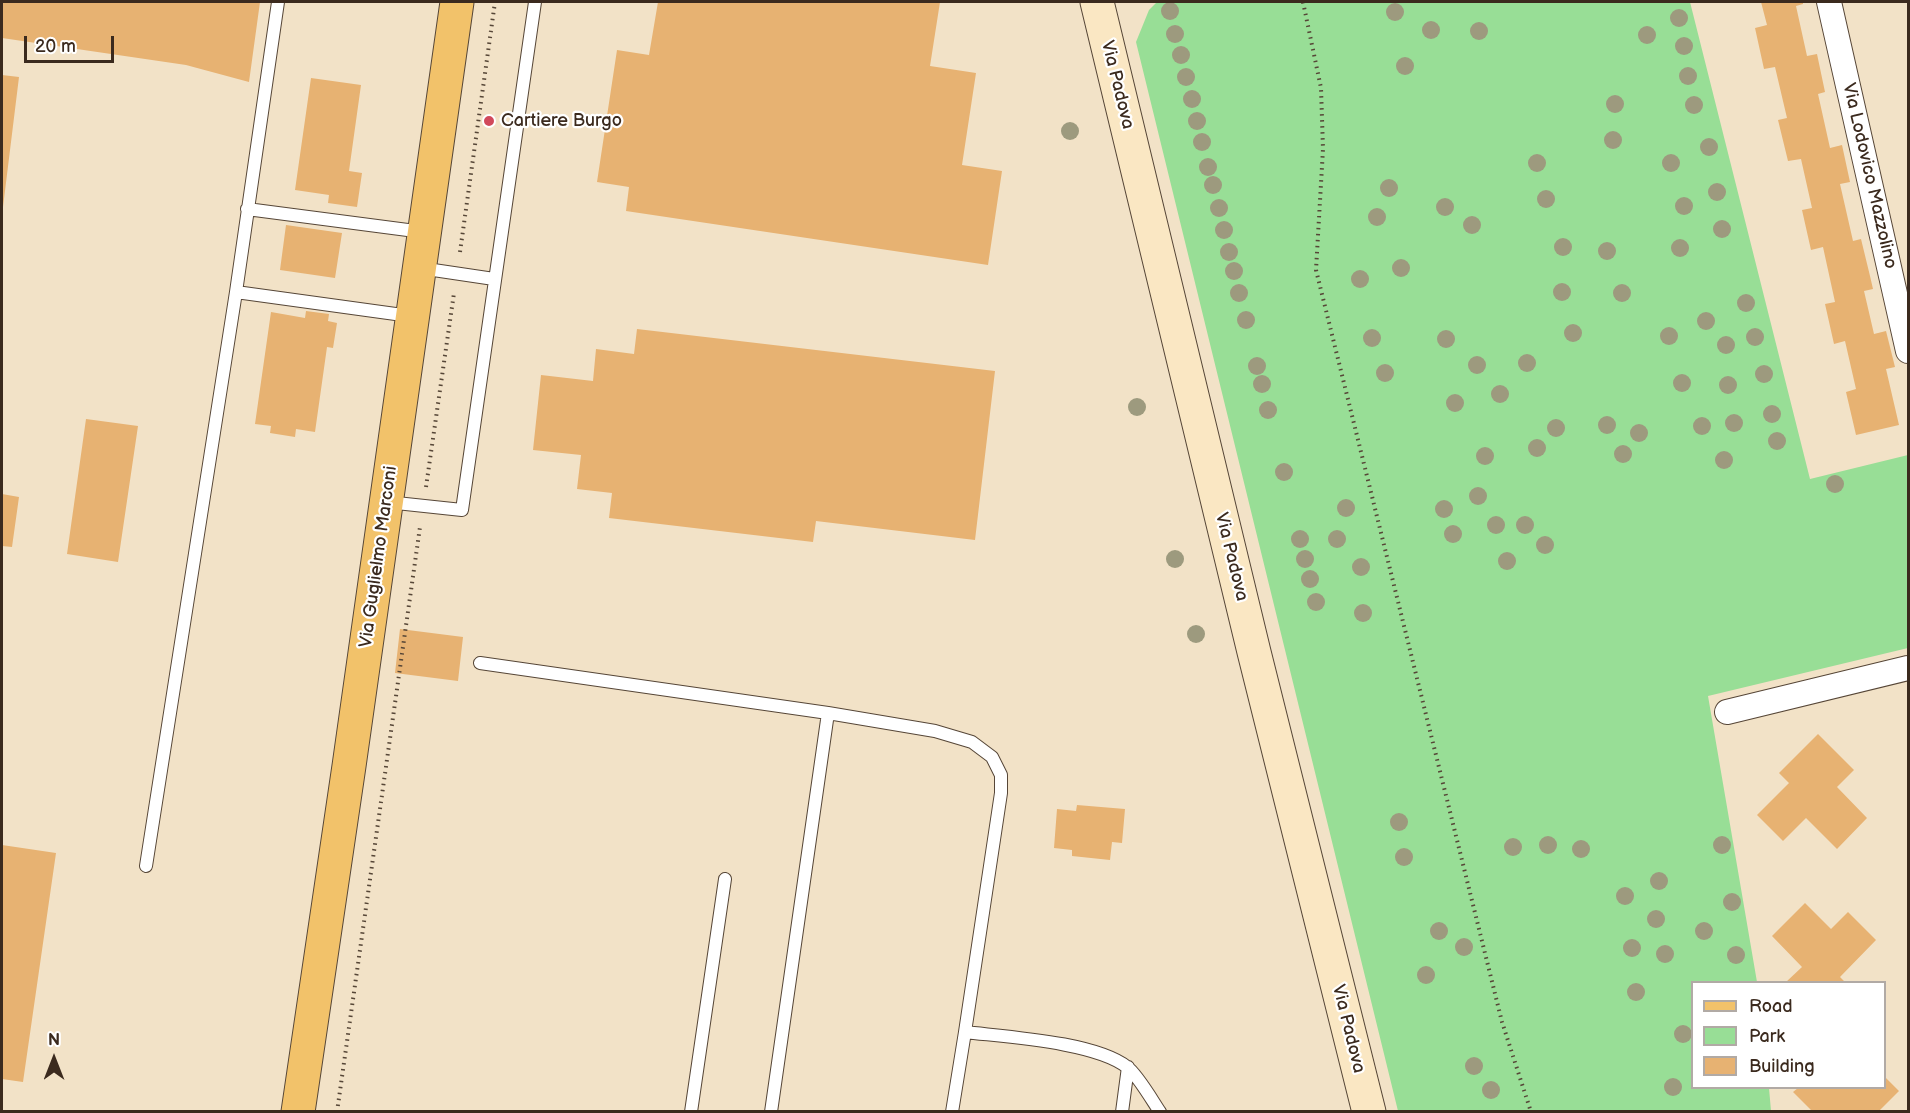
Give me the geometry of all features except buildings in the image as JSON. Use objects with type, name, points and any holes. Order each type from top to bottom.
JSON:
[{"type":"main road","name":"Via Guglielmo Marconi","points":[[298,1112],[457,2]]},
{"type":"main road","name":"Via Padova","points":[[1097,2],[1251,641],[1369,1112]]},
{"type":"street","name":"Via Lodovico Mazzolino","points":[[1829,2],[1908,351]]},
{"type":"street","points":[[1727,712],[1908,668]]},
{"type":"lane","points":[[146,866],[236,292],[278,2]]},
{"type":"lane","points":[[386,501],[462,510],[536,2]]},
{"type":"lane","points":[[247,209],[424,232]]},
{"type":"lane","points":[[419,268],[494,279]]},
{"type":"lane","points":[[236,292],[412,316]]},
{"type":"lane","points":[[480,663],[828,712],[935,731],[972,742],[992,757],[1001,775],[1001,793],[952,1112]]},
{"type":"lane","points":[[771,1112],[828,712]]},
{"type":"lane","points":[[691,1112],[725,879]]},
{"type":"lane","points":[[965,1032],[1068,1046],[1099,1053],[1128,1067],[1160,1112]]},
{"type":"lane","points":[[1122,1112],[1128,1067]]},
{"type":"path","points":[[337,1112],[495,2]]},
{"type":"path","points":[[1303,2],[1321,88],[1323,149],[1316,270],[1502,1022],[1531,1112]]},
{"type":"green space","points":[[1157,2],[1690,2],[1810,479],[1908,455],[1908,648],[1708,696],[1757,981],[1691,981],[1691,1089],[1769,1089],[1771,1111],[1398,1111],[1136,42],[1149,10]]},
{"type":"place","name":"Cartiere Burgo","points":[[489,121]]}]
